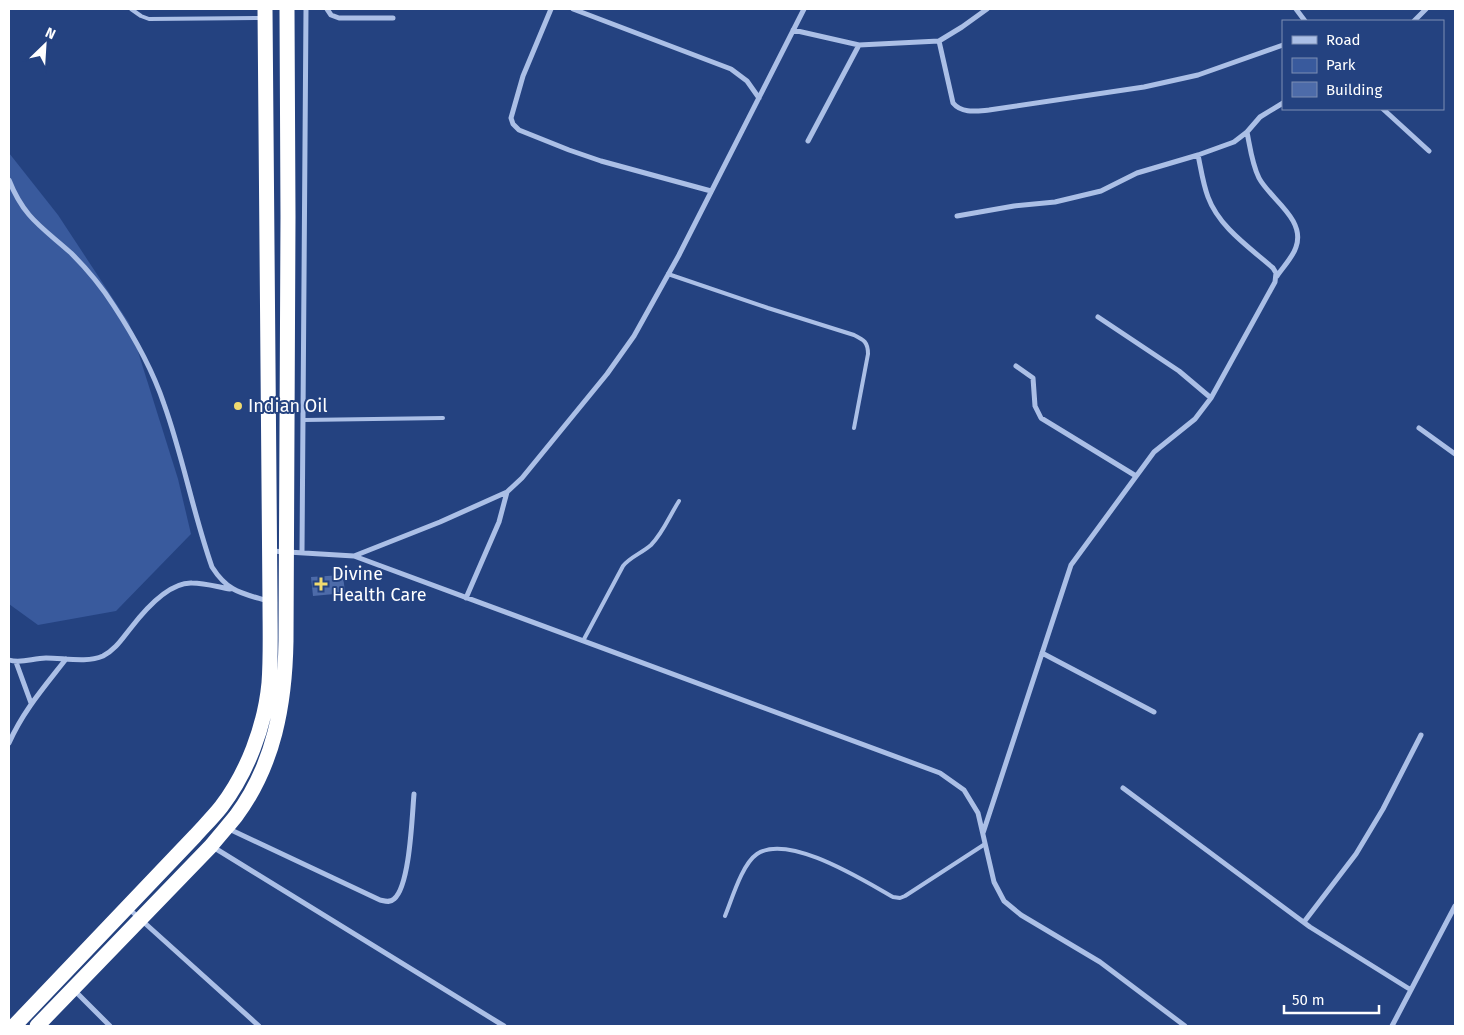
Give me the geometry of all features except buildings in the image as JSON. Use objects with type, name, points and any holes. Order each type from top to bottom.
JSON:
[{"type":"highway","points":[[44,1024],[73,989],[211,846],[236,816],[251,792],[273,743],[286,670],[287,9]]},
{"type":"highway","points":[[14,1026],[128,908],[221,807],[236,783],[248,758],[259,731],[265,708],[269,684],[270,602],[266,13]]},
{"type":"street","points":[[302,552],[306,9]]},
{"type":"street","points":[[327,9],[331,15],[339,18],[393,18]]},
{"type":"street","points":[[551,9],[524,76],[511,118],[513,124],[519,130],[601,161],[712,191]]},
{"type":"street","points":[[574,9],[740,74],[759,98]]},
{"type":"street","points":[[354,556],[440,522],[507,492],[522,478],[607,374],[634,336],[712,191],[804,9]]},
{"type":"street","points":[[794,30],[859,45],[939,41],[987,9]]},
{"type":"street","points":[[1296,9],[1304,20]]},
{"type":"street","points":[[1415,20],[1426,9]]},
{"type":"street","points":[[939,41],[953,103],[960,110],[968,111],[989,110],[1144,87],[1198,75],[1282,44]]},
{"type":"street","points":[[808,141],[859,45]]},
{"type":"street","points":[[957,216],[1014,206],[1055,202],[1114,186],[1137,173],[1234,142],[1247,132],[1260,117],[1282,104]]},
{"type":"street","points":[[1384,110],[1429,151]]},
{"type":"street","points":[[983,834],[1071,565],[1154,452],[1195,419],[1211,398],[1277,277],[1296,249],[1298,241],[1297,229],[1282,205],[1258,177],[1247,132]]},
{"type":"street","points":[[1198,155],[1208,198],[1217,214],[1234,234],[1273,268],[1277,277]]},
{"type":"street","points":[[9,180],[16,199],[33,221],[72,254],[96,280],[114,306],[144,360],[164,402],[212,567],[225,585],[233,590]]},
{"type":"street","points":[[1098,317],[1179,370],[1211,398]]},
{"type":"street","points":[[1016,366],[1033,378],[1036,406],[1041,418],[1136,476]]},
{"type":"street","points":[[1419,428],[1455,454]]},
{"type":"street","points":[[466,598],[499,522],[507,492]]},
{"type":"street","points":[[270,551],[354,556],[940,773],[964,790],[978,813],[994,882],[1004,901],[1021,915],[1100,962],[1185,1026]]},
{"type":"street","points":[[9,660],[16,662],[44,658],[91,659],[103,656],[116,647],[136,621],[164,593],[178,585],[191,582],[233,590],[270,602]]},
{"type":"street","points":[[1042,653],[1154,712]]},
{"type":"street","points":[[9,743],[16,726],[31,703],[66,659]]},
{"type":"street","points":[[16,662],[31,703]]},
{"type":"street","points":[[1304,922],[1360,846],[1383,809],[1421,735]]},
{"type":"street","points":[[1123,788],[1304,922],[1411,990]]},
{"type":"street","points":[[226,828],[380,900],[388,902],[394,899],[403,886],[414,794]]},
{"type":"street","points":[[211,846],[504,1026]]},
{"type":"street","points":[[1392,1026],[1455,906]]},
{"type":"street","points":[[128,908],[259,1026]]},
{"type":"street","points":[[73,989],[110,1026]]},
{"type":"street","points":[[32,1006],[44,1024]]},
{"type":"lane","points":[[131,9],[149,19],[266,13]]},
{"type":"lane","points":[[668,274],[854,335],[863,340],[868,345],[868,354],[854,428]]},
{"type":"lane","points":[[304,420],[443,418]]},
{"type":"lane","points":[[582,641],[622,566],[655,541],[679,501]]},
{"type":"lane","points":[[725,916],[750,861],[757,854],[769,850],[784,850],[815,856],[837,865],[892,897],[900,898],[985,844]]},
{"type":"green space","points":[[9,153],[58,215],[129,323],[178,479],[191,534],[116,611],[38,625],[9,604]]},
{"type":"place","name":"Indian Oil","points":[[238,406]]},
{"type":"place","name":"Divine Health Care","points":[[321,584]]}]
